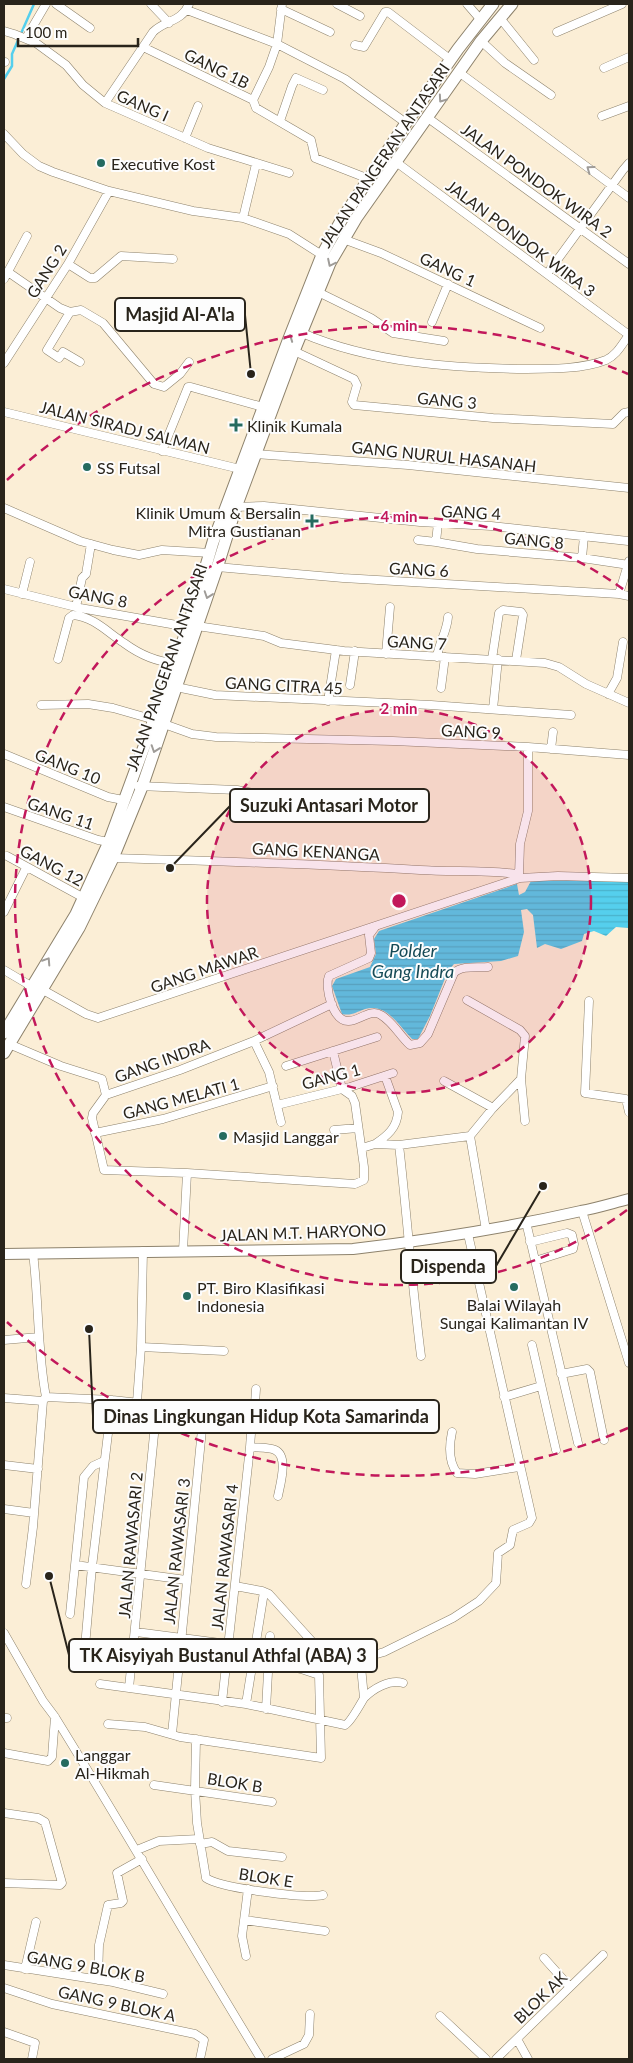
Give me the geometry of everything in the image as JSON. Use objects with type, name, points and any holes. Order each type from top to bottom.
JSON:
[{"type":"highway","name":"JALAN PANGERAN ANTASARI","points":[[4,1032],[7,1019],[31,986],[68,928],[84,898],[109,842],[130,783],[176,687],[210,553],[263,407],[322,255],[342,219],[406,123],[480,19],[493,4]]},
{"type":"highway","points":[[493,4],[502,16]]},
{"type":"highway","name":"JALAN PANGERAN ANTASARI","points":[[6,1045],[43,990],[79,928],[113,858],[142,787],[175,663],[217,566],[236,507],[294,351],[330,263],[396,162],[481,41],[512,4]]},
{"type":"main road","name":"JALAN M.T. HARYONO","points":[[4,1254],[353,1249],[410,1243],[526,1224],[629,1199]]},
{"type":"street","points":[[25,38],[46,4]]},
{"type":"street","points":[[56,4],[90,28]]},
{"type":"street","points":[[151,4],[169,23]]},
{"type":"street","points":[[337,4],[360,16]]},
{"type":"street","points":[[467,4],[480,19]]},
{"type":"street","points":[[557,32],[622,4]]},
{"type":"street","points":[[252,100],[269,66],[277,44],[282,6],[330,32]]},
{"type":"street","points":[[106,103],[156,29],[178,18],[188,7],[277,44],[345,79],[406,123]]},
{"type":"street","points":[[355,45],[364,47],[385,12],[388,12],[451,60]]},
{"type":"street","points":[[502,16],[534,60]]},
{"type":"street","name":"GANG I","points":[[4,31],[36,43],[66,65],[83,85],[106,103],[208,148],[289,173]]},
{"type":"street","points":[[481,41],[505,63],[551,95]]},
{"type":"street","name":"GANG 1B","points":[[143,46],[252,100],[256,108],[311,140],[315,158],[369,179]]},
{"type":"street","points":[[604,68],[629,57]]},
{"type":"street","points":[[460,73],[629,198]]},
{"type":"street","points":[[280,122],[296,78],[323,90]]},
{"type":"street","points":[[186,138],[198,106]]},
{"type":"street","points":[[602,116],[629,106]]},
{"type":"street","name":"JALAN PONDOK WIRA 2","points":[[428,118],[629,264]]},
{"type":"street","points":[[4,134],[23,154],[39,166],[109,191],[193,210],[243,218],[284,232],[322,255]]},
{"type":"street","name":"JALAN PONDOK WIRA 3","points":[[396,162],[629,335]]},
{"type":"street","points":[[243,218],[256,164]]},
{"type":"street","points":[[547,274],[629,164]]},
{"type":"street","name":"GANG 2","points":[[4,363],[68,264],[109,191]]},
{"type":"street","points":[[27,236],[6,275],[60,308],[70,312],[81,310],[104,323],[154,384],[160,387],[164,387],[180,374],[189,362]]},
{"type":"street","name":"GANG 1","points":[[344,239],[381,253],[540,328]]},
{"type":"street","points":[[68,264],[90,278],[95,278],[121,256],[173,260]]},
{"type":"street","points":[[432,322],[448,284]]},
{"type":"street","points":[[318,292],[372,318],[393,333],[444,341]]},
{"type":"street","points":[[70,312],[48,350],[59,358],[62,352],[80,362]]},
{"type":"street","points":[[302,333],[318,340],[389,358],[476,368],[516,369],[551,369],[606,360],[618,350],[629,335]]},
{"type":"street","name":"GANG 3","points":[[294,351],[354,379],[357,382],[352,402],[354,405],[484,417],[614,424],[624,413],[629,412]]},
{"type":"street","points":[[162,451],[188,388],[191,387],[263,407]]},
{"type":"street","name":"JALAN SIRADJ SALMAN","points":[[4,412],[240,469]]},
{"type":"street","name":"GANG NURUL HASANAH","points":[[256,454],[408,465],[629,488]]},
{"type":"street","name":"GANG 4","points":[[236,507],[264,506],[438,523],[491,526],[628,541]]},
{"type":"street","points":[[4,508],[80,541],[139,555],[162,550],[210,553]]},
{"type":"street","points":[[436,542],[438,523]]},
{"type":"street","points":[[582,558],[584,536]]},
{"type":"street","name":"GANG 8","points":[[418,540],[477,549],[629,564]]},
{"type":"street","points":[[76,607],[82,578],[86,574],[91,544]]},
{"type":"street","points":[[22,594],[30,562]]},
{"type":"street","points":[[619,594],[629,564]]},
{"type":"street","name":"GANG 6","points":[[217,566],[342,578],[629,596]]},
{"type":"street","name":"GANG 8","points":[[4,590],[76,607],[192,626]]},
{"type":"street","points":[[386,654],[390,607]]},
{"type":"street","points":[[493,709],[499,613],[503,610],[521,612],[523,615],[516,660]]},
{"type":"street","points":[[58,659],[70,618],[73,615],[94,621],[141,654],[162,662],[175,663]]},
{"type":"street","points":[[441,688],[439,642],[446,632],[448,617]]},
{"type":"street","name":"GANG 7","points":[[192,626],[264,636],[281,643],[336,650],[516,660],[554,665],[586,684],[629,703]]},
{"type":"street","points":[[608,694],[617,678],[623,642]]},
{"type":"street","points":[[328,701],[336,650]]},
{"type":"street","points":[[350,685],[356,651]]},
{"type":"street","name":"GANG CITRA 45","points":[[176,687],[215,695],[493,709],[571,715]]},
{"type":"street","name":"GANG 9","points":[[41,705],[88,704],[113,708],[192,734],[216,737],[393,741],[528,747],[629,755]]},
{"type":"street","points":[[551,749],[553,732]]},
{"type":"street","points":[[528,747],[528,811],[520,844],[519,876],[629,878]]},
{"type":"street","name":"GANG 10","points":[[4,754],[108,796],[124,800]]},
{"type":"street","points":[[130,783],[142,787],[237,790],[285,803],[341,804]]},
{"type":"street","name":"GANG 11","points":[[4,808],[109,842]]},
{"type":"street","name":"GANG 12","points":[[7,856],[84,898]]},
{"type":"street","name":"GANG KENANGA","points":[[113,858],[302,863],[432,870],[494,870],[519,876]]},
{"type":"street","points":[[4,912],[26,868]]},
{"type":"street","name":"GANG MAWAR","points":[[43,990],[86,1014],[98,1018],[377,926],[519,876]]},
{"type":"street","points":[[377,926],[369,935],[371,953],[369,958],[329,976],[327,980],[332,1004],[338,1016],[347,1021],[378,1013],[407,1043],[414,1045],[424,1041],[428,1034],[454,973],[464,968],[488,967]]},
{"type":"street","points":[[4,970],[31,986]]},
{"type":"street","points":[[467,1000],[524,1033],[525,1041],[521,1079],[525,1120]]},
{"type":"street","points":[[589,1000],[585,1093],[626,1099],[629,1112]]},
{"type":"street","name":"GANG INDRA","points":[[6,1045],[102,1079],[106,1095],[180,1070],[254,1040],[332,1004]]},
{"type":"street","name":"GANG 1","points":[[286,1066],[377,1037]]},
{"type":"street","points":[[254,1040],[269,1072],[281,1122]]},
{"type":"street","points":[[106,1095],[92,1115],[102,1166],[107,1171],[187,1173],[355,1184],[364,1180],[362,1148],[354,1098],[342,1089],[333,1051]]},
{"type":"street","name":"GANG 1","points":[[277,1105],[342,1089],[393,1073]]},
{"type":"street","points":[[362,1148],[375,1144],[390,1134],[397,1119],[398,1112],[385,1076]]},
{"type":"street","points":[[375,1144],[399,1145],[470,1136],[493,1108],[521,1079]]},
{"type":"street","points":[[444,1081],[493,1108]]},
{"type":"street","name":"GANG MELATI 1","points":[[95,1133],[163,1119],[273,1086]]},
{"type":"street","points":[[334,1130],[358,1128]]},
{"type":"street","points":[[470,1136],[486,1230]]},
{"type":"street","points":[[399,1145],[410,1243],[412,1291],[421,1356]]},
{"type":"street","points":[[183,1251],[187,1173]]},
{"type":"street","points":[[582,1211],[629,1363]]},
{"type":"street","points":[[526,1224],[578,1443]]},
{"type":"street","points":[[530,1241],[567,1233],[572,1235],[573,1249],[535,1261]]},
{"type":"street","points":[[235,1586],[264,1592],[271,1597],[314,1645],[324,1650],[335,1650],[360,1656],[384,1652],[452,1618],[479,1601],[496,1583],[498,1553],[510,1545],[513,1530],[531,1521],[468,1234]]},
{"type":"street","points":[[137,1402],[141,1347],[142,1251]]},
{"type":"street","points":[[26,1584],[45,1399],[39,1337],[38,1294],[33,1253]]},
{"type":"street","points":[[4,1340],[39,1337]]},
{"type":"street","points":[[532,1345],[556,1450]]},
{"type":"street","points":[[141,1347],[224,1351]]},
{"type":"street","points":[[561,1374],[583,1369],[587,1369],[590,1372],[604,1440]]},
{"type":"street","points":[[504,1398],[541,1386]]},
{"type":"street","name":"JALAN RAWASARI 4","points":[[222,1702],[250,1447],[252,1420],[250,1415],[255,1404],[256,1389]]},
{"type":"street","points":[[4,1398],[112,1400],[250,1415]]},
{"type":"street","points":[[84,1658],[92,1567],[112,1400]]},
{"type":"street","name":"JALAN RAWASARI 2","points":[[129,1688],[157,1404]]},
{"type":"street","name":"JALAN RAWASARI 3","points":[[172,1734],[204,1409]]},
{"type":"street","points":[[452,1432],[450,1441],[451,1463],[457,1473],[475,1474],[519,1467]]},
{"type":"street","points":[[250,1447],[274,1449],[278,1452],[283,1467],[278,1496]]},
{"type":"street","points":[[70,1614],[84,1477],[93,1466],[104,1461]]},
{"type":"street","points":[[4,1465],[38,1469]]},
{"type":"street","points":[[4,1509],[34,1513]]},
{"type":"street","points":[[75,1565],[186,1580]]},
{"type":"street","points":[[246,1704],[264,1592]]},
{"type":"street","points":[[136,1632],[228,1644]]},
{"type":"street","points":[[4,1633],[43,1702],[55,1716],[137,1850],[161,1895],[261,2059]]},
{"type":"street","points":[[266,1709],[270,1636]]},
{"type":"street","points":[[360,1656],[364,1698]]},
{"type":"street","points":[[108,1724],[145,1727],[196,1739],[321,1758],[318,1674],[269,1662]]},
{"type":"street","points":[[100,1684],[246,1704],[347,1725],[364,1698],[378,1688],[391,1683],[403,1683]]},
{"type":"street","points":[[4,1753],[48,1761],[52,1758],[55,1716]]},
{"type":"street","points":[[196,1739],[195,1790],[199,1842]]},
{"type":"street","name":"BLOK B","points":[[154,1786],[195,1790],[272,1802]]},
{"type":"street","points":[[4,1814],[38,1818],[45,1822],[62,1883],[60,1885],[36,1885],[4,1883]]},
{"type":"street","points":[[137,1850],[159,1841],[212,1842],[228,1851],[282,1857]]},
{"type":"street","name":"BLOK E","points":[[199,1842],[206,1878],[214,1882],[248,1889],[309,1897],[323,1895]]},
{"type":"street","points":[[98,1980],[100,1945],[108,1904],[121,1903],[123,1901],[117,1873],[142,1859]]},
{"type":"street","points":[[246,1956],[242,1936],[248,1889]]},
{"type":"street","points":[[244,1920],[325,1931]]},
{"type":"street","points":[[25,1969],[36,1922]]},
{"type":"street","name":"BLOK AK","points":[[496,2059],[603,1956]]},
{"type":"street","points":[[544,1958],[570,1987]]},
{"type":"street","name":"GANG 9 BLOK B","points":[[4,1966],[138,1987],[163,1994]]},
{"type":"street","name":"GANG 9 BLOK A","points":[[4,1988],[52,2004],[195,2034],[204,2040],[200,2059]]},
{"type":"street","points":[[272,2059],[304,2044],[308,2035],[310,2014]]},
{"type":"street","points":[[440,2016],[486,2059]]},
{"type":"street","points":[[4,2032],[34,2042],[36,2046],[32,2059]]},
{"type":"street","points":[[517,2039],[528,2059]]},
{"type":"water","name":"Polder Gang Indra","points":[[531,881],[629,882],[629,928],[616,927],[606,936],[594,931],[584,934],[582,941],[561,949],[545,944],[537,948],[533,915],[527,909],[521,910],[524,932],[518,956],[501,961],[454,964],[448,971],[430,1016],[418,1039],[412,1039],[392,1016],[380,1009],[365,1009],[351,1014],[342,1014],[332,986],[336,979],[370,967],[376,954],[374,939],[379,931],[517,884],[519,895],[525,892]]},
{"type":"waterway","points":[[4,79],[12,66],[12,54],[34,4]]},
{"type":"place","name":"Executive Kost","points":[[101,163]]},
{"type":"place","name":"Masjid Al-A'la","points":[[251,374]]},
{"type":"place","name":"Klinik Kumala","points":[[236,425]]},
{"type":"place","name":"SS Futsal","points":[[87,467]]},
{"type":"place","name":"Klinik Umum & Bersalin Mitra Gustianan","points":[[312,521]]},
{"type":"place","name":"Suzuki Antasari Motor","points":[[170,868]]},
{"type":"place","name":"Masjid Langgar","points":[[223,1136]]},
{"type":"place","name":"Dispenda","points":[[543,1186]]},
{"type":"place","name":"Balai Wilayah Sungai Kalimantan IV","points":[[514,1287]]},
{"type":"place","name":"PT. Biro Klasifikasi Indonesia","points":[[187,1296]]},
{"type":"place","name":"Dinas Lingkungan Hidup Kota Samarinda","points":[[89,1329]]},
{"type":"place","name":"TK Aisyiyah Bustanul Athfal (ABA) 3","points":[[49,1576]]},
{"type":"place","name":"Langgar Al-Hikmah","points":[[65,1763]]}]
